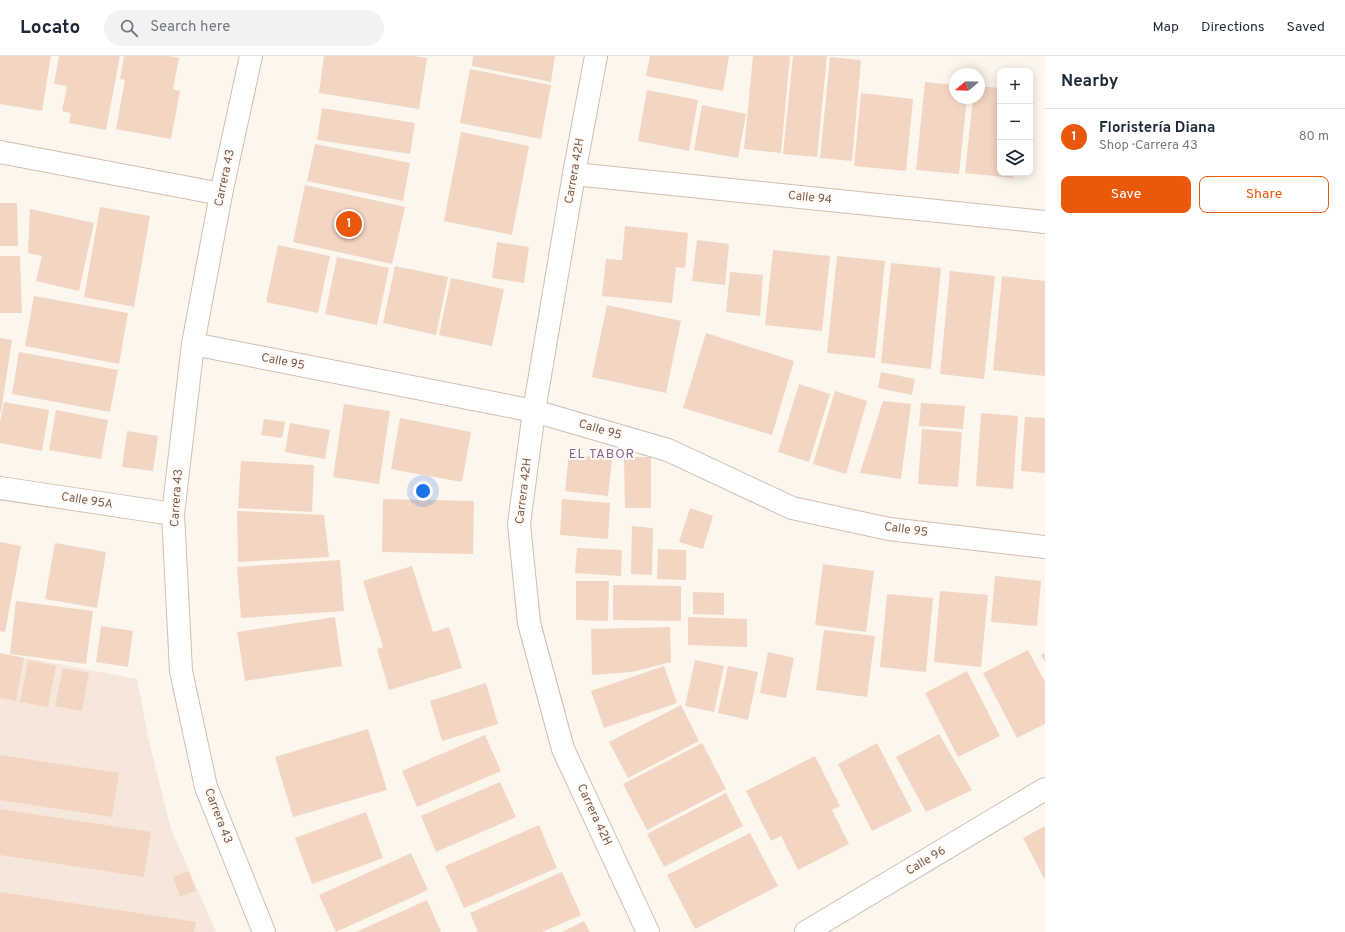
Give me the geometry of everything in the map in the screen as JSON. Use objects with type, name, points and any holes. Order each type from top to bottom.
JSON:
[{"type":"street","name":"Carrera 43","points":[[251,56],[221,194],[193,344],[173,514],[181,671],[206,787],[264,932]]},
{"type":"street","name":"Carrera 42H","points":[[596,56],[574,174],[534,411],[519,524],[528,623],[563,749],[648,932]]},
{"type":"street","points":[[0,152],[221,194]]},
{"type":"street","name":"Calle 94","points":[[574,174],[1045,222]]},
{"type":"street","name":"Calle 95","points":[[193,344],[534,411],[668,450],[792,508],[889,529],[1045,546]]},
{"type":"street","name":"Calle 95A","points":[[0,488],[173,514]]},
{"type":"street","name":"Calle 96","points":[[806,932],[1045,789]]},
{"type":"shaded area","points":[[0,653],[137,679],[148,736],[171,829],[216,932],[0,932]]},
{"type":"building","points":[[0,56],[51,56],[42,111],[0,104]]},
{"type":"building","points":[[59,56],[120,56],[106,130],[69,123],[71,113],[62,111],[67,86],[54,84]]},
{"type":"building","points":[[124,56],[168,56],[179,58],[173,89],[180,91],[171,139],[116,129],[125,80],[120,79]]},
{"type":"building","points":[[324,56],[414,56],[427,58],[419,109],[319,93]]},
{"type":"building","points":[[473,56],[555,56],[551,82],[472,66]]},
{"type":"building","points":[[650,56],[729,56],[723,91],[646,76]]},
{"type":"building","points":[[753,56],[790,56],[781,153],[744,149]]},
{"type":"building","points":[[793,56],[827,56],[817,157],[783,154]]},
{"type":"building","points":[[830,57],[861,60],[852,161],[820,158]]},
{"type":"building","points":[[470,69],[551,85],[541,139],[460,123]]},
{"type":"building","points":[[925,82],[949,84],[949,104],[966,104],[959,174],[916,170]]},
{"type":"building","points":[[985,87],[997,88],[997,176],[1013,176],[1013,178],[965,173],[972,104],[985,104]]},
{"type":"building","points":[[647,90],[698,100],[689,151],[638,141]]},
{"type":"building","points":[[861,93],[913,99],[906,171],[854,166]]},
{"type":"building","points":[[702,105],[746,114],[738,158],[694,150]]},
{"type":"building","points":[[322,108],[415,123],[410,154],[317,140]]},
{"type":"building","points":[[461,132],[529,146],[512,235],[444,221]]},
{"type":"building","points":[[315,144],[410,163],[403,201],[307,181]]},
{"type":"building","points":[[305,185],[405,207],[392,264],[293,242]]},
{"type":"building","points":[[0,203],[17,203],[18,246],[0,246]]},
{"type":"building","points":[[100,207],[150,216],[134,307],[84,297]]},
{"type":"building","points":[[30,209],[94,223],[79,291],[36,281],[42,256],[28,253]]},
{"type":"building","points":[[625,226],[688,233],[685,268],[676,267],[672,303],[602,296],[606,259],[622,260]]},
{"type":"building","points":[[697,240],[729,244],[725,285],[692,281]]},
{"type":"building","points":[[497,242],[529,247],[524,283],[492,278]]},
{"type":"building","points":[[278,245],[330,256],[318,313],[266,302]]},
{"type":"building","points":[[773,250],[830,256],[822,331],[765,325]]},
{"type":"building","points":[[0,256],[20,256],[22,313],[0,313]]},
{"type":"building","points":[[837,256],[885,261],[875,358],[827,353]]},
{"type":"building","points":[[337,257],[389,268],[377,325],[325,314]]},
{"type":"building","points":[[891,263],[941,268],[931,369],[881,363]]},
{"type":"building","points":[[395,266],[448,277],[436,335],[383,323]]},
{"type":"building","points":[[950,271],[995,276],[984,379],[940,374]]},
{"type":"building","points":[[730,272],[763,275],[760,316],[726,312]]},
{"type":"building","points":[[1002,276],[1045,281],[1045,376],[993,370]]},
{"type":"building","points":[[451,278],[504,289],[492,346],[439,335]]},
{"type":"building","points":[[34,296],[128,313],[119,364],[25,346]]},
{"type":"building","points":[[607,305],[681,321],[666,393],[592,377]]},
{"type":"building","points":[[706,333],[794,361],[772,435],[683,408]]},
{"type":"building","points":[[0,338],[12,340],[1,412],[0,412]]},
{"type":"building","points":[[19,352],[118,370],[110,412],[12,394]]},
{"type":"building","points":[[881,372],[915,379],[912,395],[878,388]]},
{"type":"building","points":[[799,384],[830,394],[809,462],[778,452]]},
{"type":"building","points":[[835,391],[867,401],[846,474],[813,464]]},
{"type":"building","points":[[883,401],[911,404],[901,479],[860,473]]},
{"type":"building","points":[[4,402],[49,410],[42,451],[0,443],[0,422]]},
{"type":"building","points":[[921,403],[965,406],[963,429],[919,426]]},
{"type":"building","points":[[344,404],[390,411],[379,484],[333,477]]},
{"type":"building","points":[[56,410],[108,420],[101,459],[49,450]]},
{"type":"building","points":[[981,413],[1018,416],[1013,489],[976,486]]},
{"type":"building","points":[[1025,417],[1045,418],[1045,473],[1021,471]]},
{"type":"building","points":[[400,418],[471,432],[462,482],[391,469]]},
{"type":"building","points":[[264,419],[285,422],[282,438],[261,435]]},
{"type":"building","points":[[290,423],[330,430],[325,459],[285,452]]},
{"type":"building","points":[[922,429],[962,432],[958,487],[918,484]]},
{"type":"building","points":[[127,431],[158,436],[153,471],[122,467]]},
{"type":"building","points":[[569,454],[612,459],[608,496],[565,491]]},
{"type":"building","points":[[624,457],[651,457],[651,508],[625,508]]},
{"type":"building","points":[[241,461],[314,465],[312,512],[238,508]]},
{"type":"building","points":[[383,499],[474,501],[473,554],[382,552]]},
{"type":"building","points":[[562,499],[610,503],[608,539],[560,535]]},
{"type":"building","points":[[690,508],[713,516],[703,549],[679,542]]},
{"type":"building","points":[[237,511],[324,515],[329,557],[238,562]]},
{"type":"building","points":[[632,526],[653,528],[652,575],[631,574]]},
{"type":"building","points":[[0,542],[21,546],[5,632],[0,631]]},
{"type":"building","points":[[55,543],[106,552],[97,608],[45,599]]},
{"type":"building","points":[[577,548],[622,550],[621,576],[575,573]]},
{"type":"building","points":[[658,549],[686,550],[686,580],[657,579]]},
{"type":"building","points":[[340,560],[344,611],[241,618],[237,567]]},
{"type":"building","points":[[823,564],[874,571],[866,632],[815,625]]},
{"type":"building","points":[[412,566],[433,632],[449,627],[462,668],[389,690],[377,649],[383,647],[363,581]]},
{"type":"building","points":[[995,576],[1041,581],[1037,626],[991,622]]},
{"type":"building","points":[[576,581],[609,581],[608,621],[576,620]]},
{"type":"building","points":[[613,585],[681,586],[681,621],[613,620]]},
{"type":"building","points":[[940,591],[988,595],[981,667],[934,662]]},
{"type":"building","points":[[693,592],[724,593],[724,615],[693,614]]},
{"type":"building","points":[[887,594],[933,598],[926,672],[880,667]]},
{"type":"building","points":[[16,601],[93,611],[86,664],[10,654]]},
{"type":"building","points":[[335,617],[342,666],[245,681],[237,632]]},
{"type":"building","points":[[688,617],[747,619],[747,647],[688,645]]},
{"type":"building","points":[[101,626],[133,631],[128,667],[96,662]]},
{"type":"building","points":[[670,627],[671,662],[632,672],[592,675],[591,629]]},
{"type":"building","points":[[824,630],[875,636],[867,697],[816,690]]},
{"type":"building","points":[[1028,650],[1045,682],[1045,724],[1017,738],[983,673]]},
{"type":"building","points":[[768,652],[794,658],[786,698],[760,693]]},
{"type":"building","points":[[0,653],[24,658],[16,701],[0,698]]},
{"type":"building","points":[[1045,653],[1045,662],[1041,655]]},
{"type":"building","points":[[28,660],[56,666],[48,707],[20,702]]},
{"type":"building","points":[[695,660],[724,666],[714,712],[685,706]]},
{"type":"building","points":[[664,666],[677,703],[604,728],[591,691]]},
{"type":"building","points":[[728,666],[758,672],[748,720],[718,713]]},
{"type":"building","points":[[63,668],[89,673],[82,711],[55,706]]},
{"type":"building","points":[[967,671],[1000,736],[958,757],[925,693]]},
{"type":"building","points":[[486,683],[498,724],[442,741],[430,701]]},
{"type":"building","points":[[681,705],[699,741],[628,778],[609,742]]},
{"type":"building","points":[[368,729],[387,790],[293,817],[275,757]]},
{"type":"building","points":[[939,734],[972,790],[926,812],[896,757]]},
{"type":"building","points":[[485,735],[501,771],[417,807],[402,771]]},
{"type":"building","points":[[702,743],[726,789],[647,830],[623,784]]},
{"type":"building","points":[[877,743],[912,811],[872,831],[838,764]]},
{"type":"building","points":[[0,755],[119,773],[112,817],[0,800]]},
{"type":"building","points":[[815,756],[840,806],[832,810],[849,844],[798,870],[781,836],[771,841],[746,791]]},
{"type":"building","points":[[500,782],[516,817],[436,852],[421,816]]},
{"type":"building","points":[[726,793],[743,826],[664,867],[647,834]]},
{"type":"building","points":[[0,809],[151,832],[144,877],[0,855]]},
{"type":"building","points":[[366,812],[383,858],[312,884],[295,838]]},
{"type":"building","points":[[539,825],[557,868],[464,908],[445,866]]},
{"type":"building","points":[[1045,826],[1045,880],[1023,838]]},
{"type":"building","points":[[750,833],[778,886],[695,929],[667,875]]},
{"type":"building","points":[[411,853],[428,890],[336,932],[319,895]]},
{"type":"building","points":[[189,871],[196,891],[180,896],[173,877]]},
{"type":"building","points":[[562,872],[581,915],[542,932],[478,932],[470,913]]},
{"type":"building","points":[[0,892],[196,922],[194,932],[0,932]]},
{"type":"building","points":[[427,900],[441,932],[356,932]]},
{"type":"building","points":[[584,921],[590,932],[562,932]]},
{"type":"place","name":"Floristería Diana","points":[[349,224]]},
{"type":"district","name":"EL TABOR","points":[[602,455]]}]
